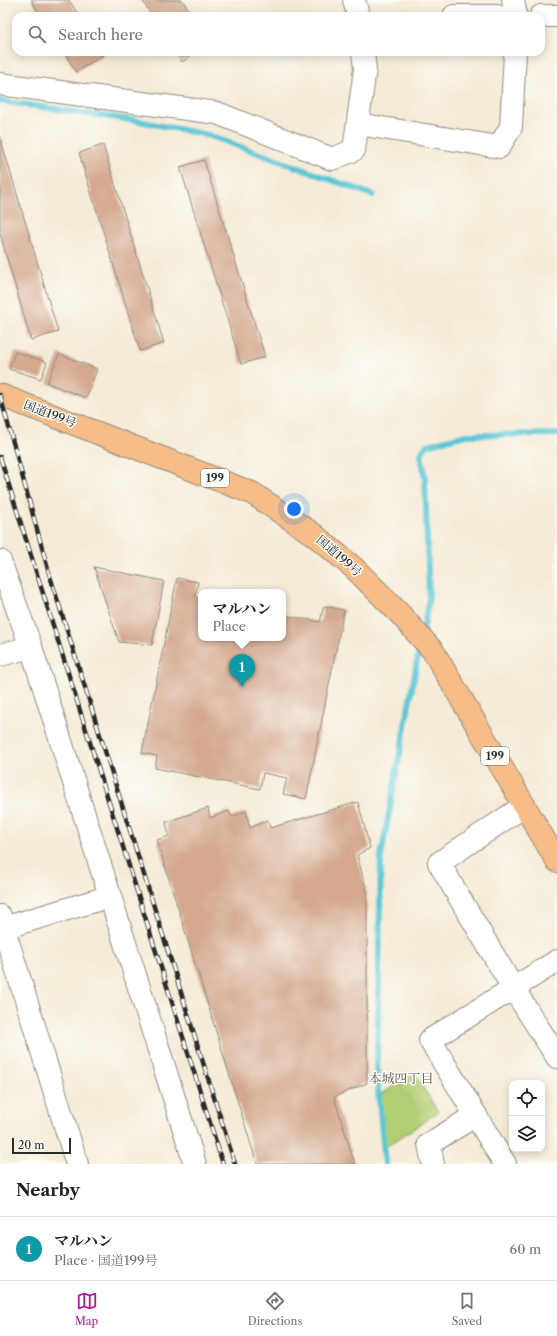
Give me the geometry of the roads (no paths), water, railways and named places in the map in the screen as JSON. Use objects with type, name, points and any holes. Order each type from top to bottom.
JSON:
[{"type":"highway","name":"国道199号","points":[[0,395],[252,493],[313,534],[354,568],[433,650],[557,861]]},
{"type":"street","points":[[354,0],[357,12]]},
{"type":"street","points":[[513,0],[515,12]]},
{"type":"street","points":[[545,16],[557,16]]},
{"type":"street","points":[[0,84],[217,113],[332,159],[354,150],[365,69],[363,56]]},
{"type":"street","points":[[358,124],[499,147],[511,127],[515,56]]},
{"type":"street","points":[[0,561],[31,647],[195,1164]]},
{"type":"street","points":[[0,655],[31,647]]},
{"type":"street","points":[[524,806],[439,863],[513,988],[557,1057]]},
{"type":"street","points":[[77,1164],[1,924],[111,896]]},
{"type":"street","points":[[505,1164],[430,1040],[557,961]]},
{"type":"street","points":[[433,1164],[429,1144],[476,1115]]},
{"type":"waterway","points":[[0,101],[138,121],[208,135],[373,195]]},
{"type":"waterway","points":[[423,632],[429,598],[425,478],[421,454],[427,445],[466,435],[557,434]]},
{"type":"waterway","points":[[385,1164],[377,1079],[381,856],[420,645]]},
{"type":"railway","points":[[0,395],[49,573],[235,1164]]},
{"type":"railway","points":[[0,457],[223,1164]]},
{"type":"place","name":"マルハン","points":[[242,687]]},
{"type":"district","name":"本城四丁目","points":[[401,1078]]}]
